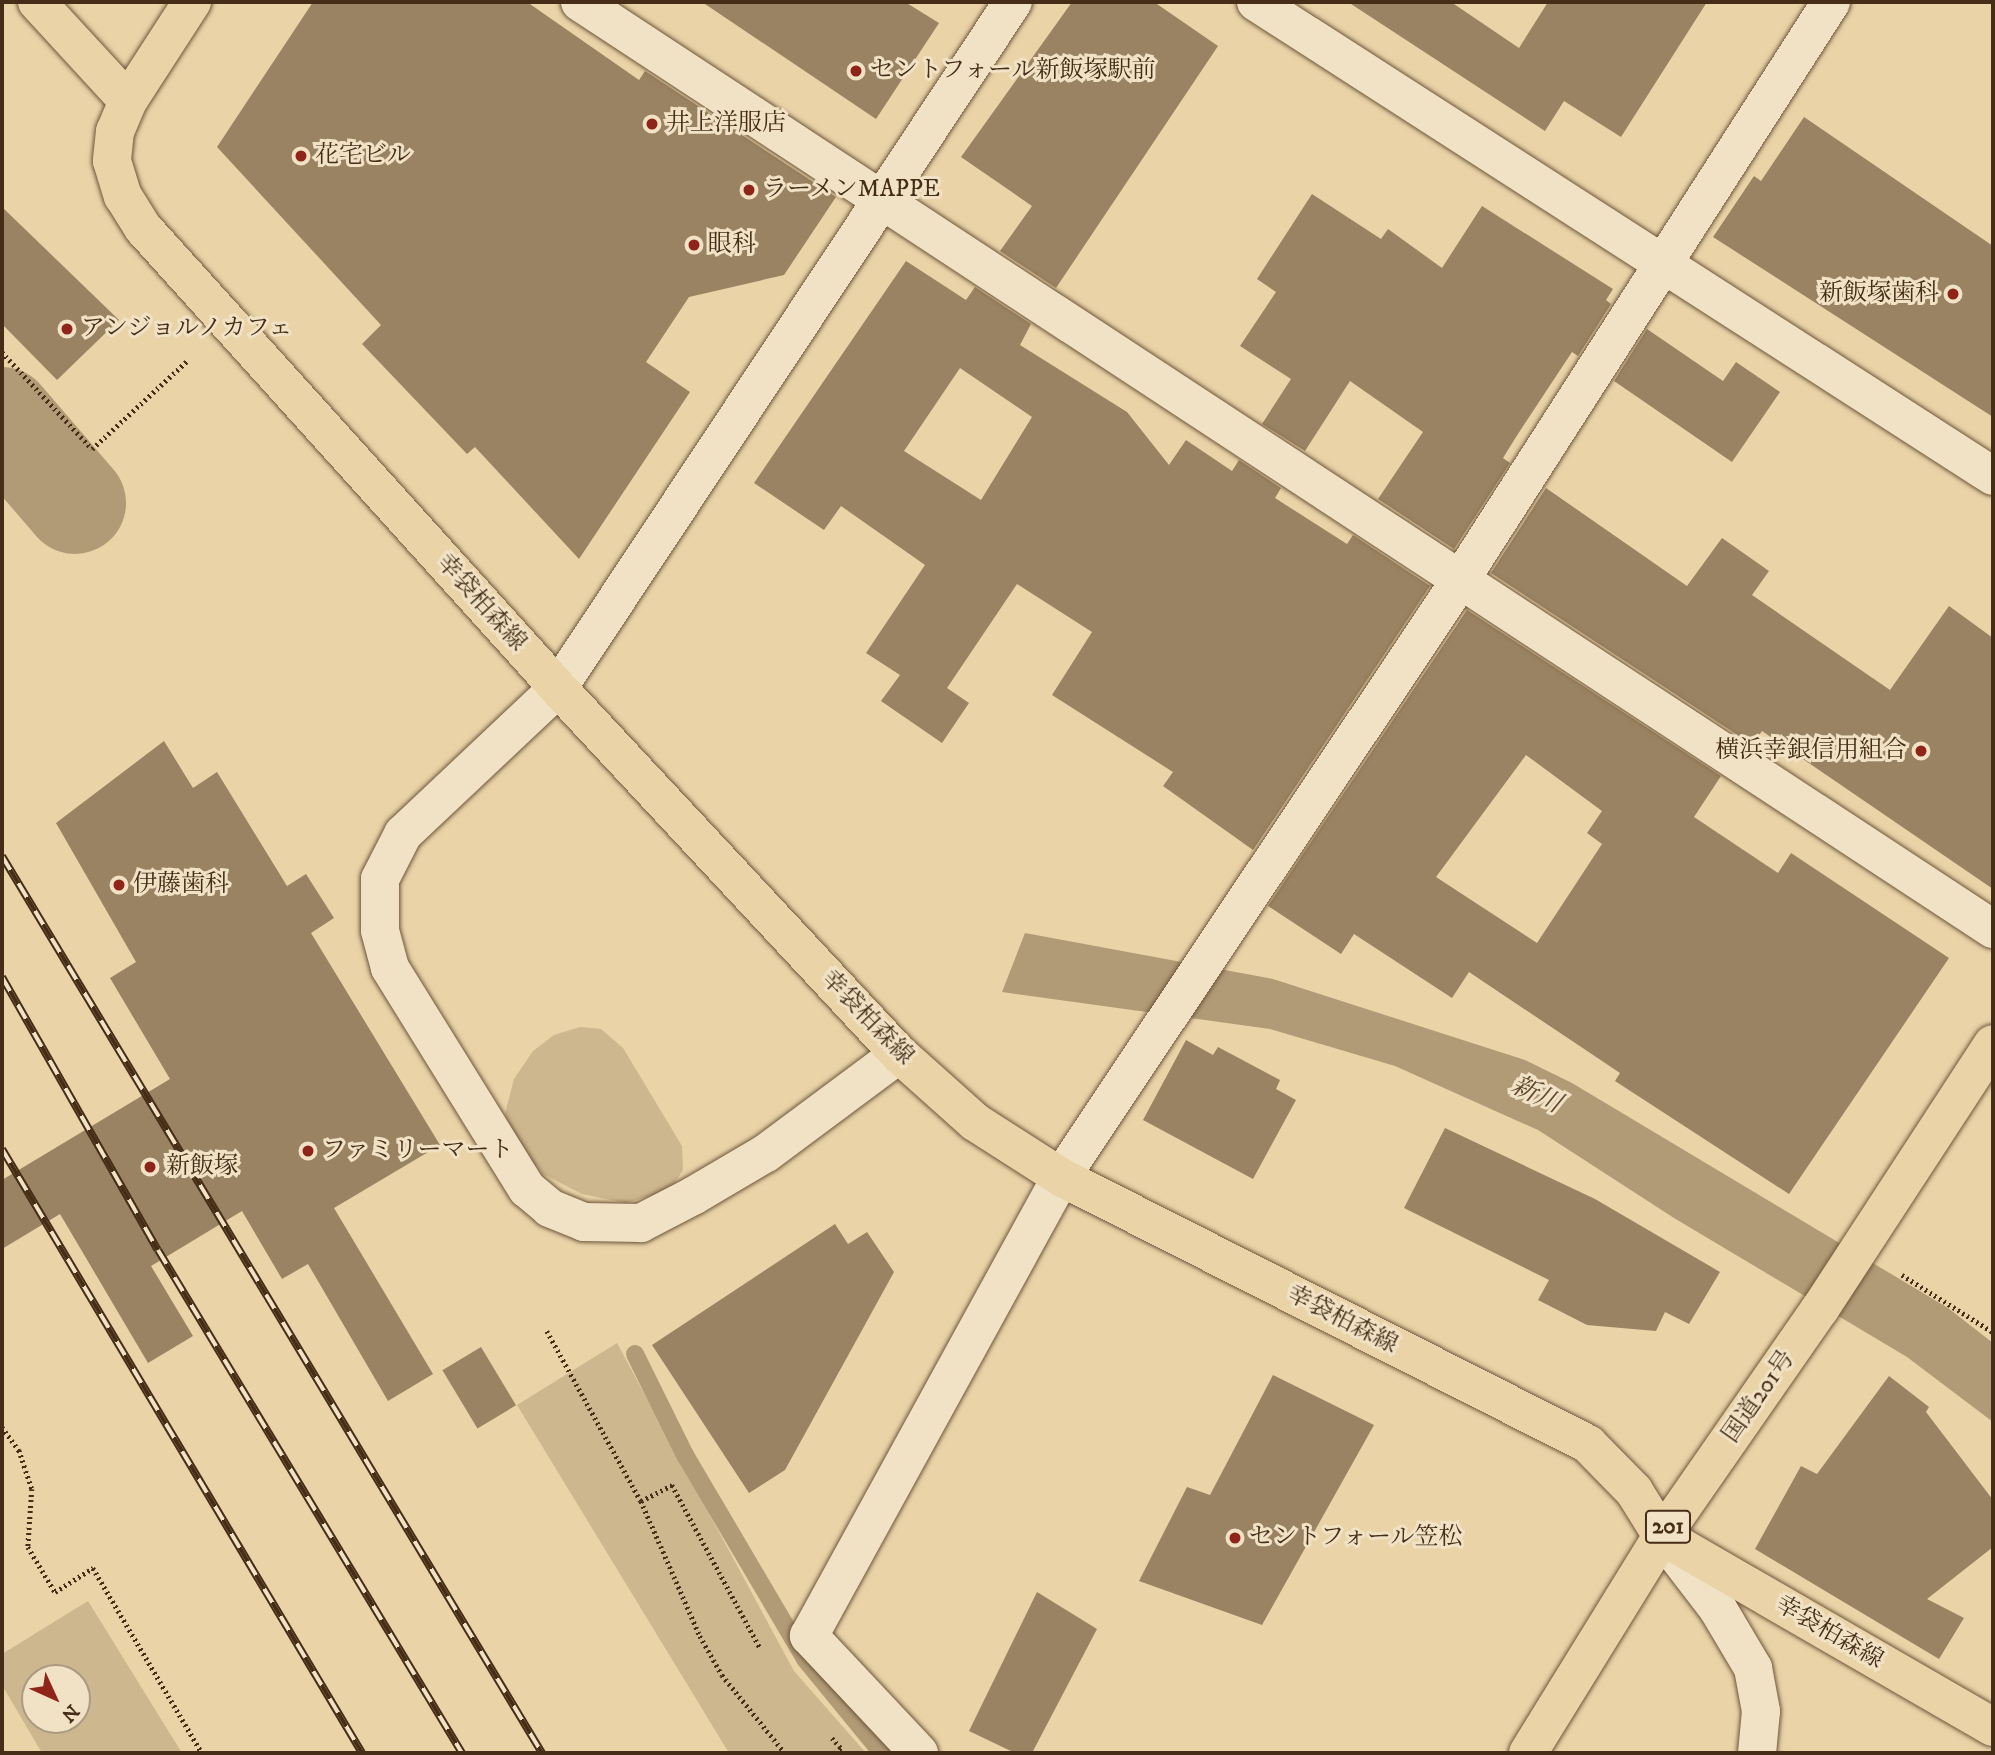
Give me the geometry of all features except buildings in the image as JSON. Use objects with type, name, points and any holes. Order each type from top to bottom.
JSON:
[{"type":"main road","points":[[37,2],[128,101]]},
{"type":"main road","name":"幸袋柏森線","points":[[192,2],[128,101],[115,131],[112,161],[123,196],[143,228],[558,688],[899,1054],[975,1122],[1061,1177],[1588,1444],[1634,1492],[1662,1536],[1993,1727]]},
{"type":"main road","name":"国道201号","points":[[1528,1753],[1662,1536],[1820,1309],[1993,1044]]},
{"type":"street","points":[[580,2],[1459,582],[1993,929]]},
{"type":"street","points":[[899,1054],[766,1153],[641,1223],[584,1222],[550,1208],[527,1189],[390,968],[380,930],[380,879],[403,834],[558,688],[1013,2]]},
{"type":"street","points":[[1256,2],[1663,266],[1993,475]]},
{"type":"street","points":[[919,1753],[808,1636],[1061,1177],[1459,582],[1831,2]]},
{"type":"street","points":[[1662,1536],[1718,1609],[1753,1668],[1760,1711],[1757,1753]]},
{"type":"path","points":[[2,352],[92,449],[188,360]]},
{"type":"path","points":[[1895,1271],[1993,1332]]},
{"type":"path","points":[[547,1331],[641,1501],[700,1636],[722,1675],[785,1753]]},
{"type":"path","points":[[2,1427],[19,1450],[32,1489],[28,1548],[55,1592],[93,1568],[202,1753]]},
{"type":"path","points":[[641,1501],[672,1485],[762,1651]]},
{"type":"path","points":[[832,1738],[871,1701]]},
{"type":"path","points":[[823,1729],[841,1748],[836,1753]]},
{"type":"shaded area","points":[[580,1027],[601,1029],[623,1048],[682,1146],[683,1170],[670,1190],[626,1203],[582,1194],[543,1174],[520,1147],[505,1114],[514,1079],[533,1051],[554,1035]]},
{"type":"shaded area","points":[[617,1343],[794,1671],[866,1753],[729,1753],[517,1405]]},
{"type":"shaded area","points":[[88,1601],[182,1753],[42,1753],[31,1734],[91,1734],[91,1664],[21,1664],[21,1717],[2,1685],[2,1654]]},
{"type":"water","points":[[2,387],[88,476],[48,512],[2,462]]},
{"type":"water","points":[[1025,933],[1273,979],[1525,1060],[1572,1083],[1948,1308],[1993,1343],[1993,1422],[1907,1357],[1674,1218],[1538,1130],[1395,1066],[1270,1029],[1002,992]]},
{"type":"waterway","name":"新川","points":[[2,418],[75,503]]},
{"type":"waterway","points":[[635,1354],[685,1455],[805,1659],[882,1753]]},
{"type":"railway","points":[[2,856],[542,1753]]},
{"type":"railway","points":[[2,977],[158,1250],[462,1753]]},
{"type":"railway","points":[[2,1149],[362,1753]]},
{"type":"place","name":"セントフォール新飯塚駅前","points":[[856,71]]},
{"type":"place","name":"井上洋服店","points":[[652,124]]},
{"type":"place","name":"花宅ビル","points":[[301,156]]},
{"type":"place","name":"ラーメンMAPPE","points":[[749,190]]},
{"type":"place","name":"眼科","points":[[694,245]]},
{"type":"place","name":"新飯塚歯科","points":[[1953,294]]},
{"type":"place","name":"アンジョルノカフェ","points":[[67,329]]},
{"type":"place","name":"横浜幸銀信用組合","points":[[1921,751]]},
{"type":"place","name":"伊藤歯科","points":[[119,885]]},
{"type":"place","name":"ファミリーマート","points":[[308,1151]]},
{"type":"place","name":"新飯塚","points":[[150,1167]]},
{"type":"place","name":"セントフォール笠松","points":[[1235,1538]]}]
